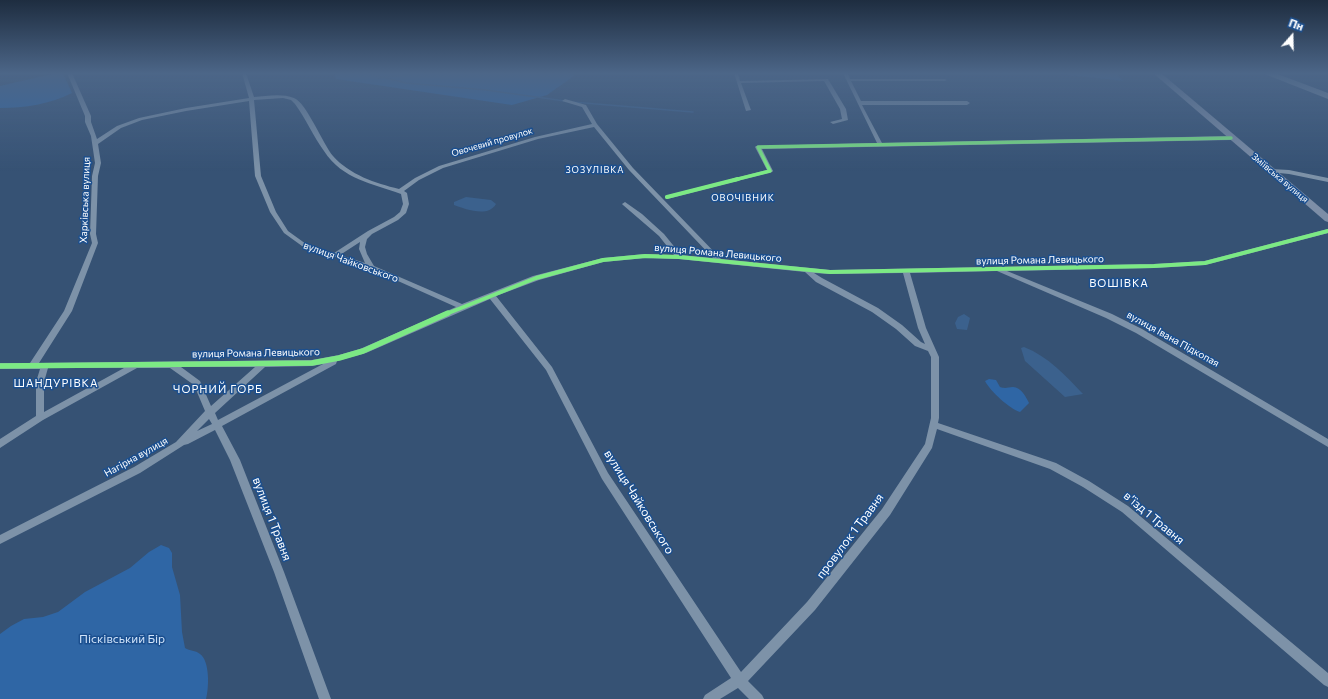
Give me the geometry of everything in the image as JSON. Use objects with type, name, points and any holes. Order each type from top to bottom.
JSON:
[{"type":"main road","name":"Зміївська вулиця","points":[[1194,106],[1328,219]]},
{"type":"street","name":"Харківська вулиця","points":[[33,365],[68,311],[95,243],[93,234],[95,176],[98,163],[88,116],[83,106]]},
{"type":"street","points":[[95,144],[120,127],[145,118],[205,106]]},
{"type":"street","name":"вулиця Чайковського","points":[[253,106],[258,176],[265,196],[276,219],[286,232],[295,240],[304,245],[371,267],[462,307]]},
{"type":"street","points":[[298,106],[331,158],[358,177],[376,185],[400,191],[404,193],[406,198],[403,212],[400,217],[370,232],[335,255]]},
{"type":"street","points":[[583,106],[595,125],[631,169],[719,261]]},
{"type":"street","points":[[746,106],[748,110]]},
{"type":"street","points":[[833,122],[845,120],[841,106]]},
{"type":"street","points":[[860,106],[880,144]]},
{"type":"street","name":"Овочевий провулок","points":[[400,191],[417,179],[441,167],[537,138],[595,125]]},
{"type":"street","points":[[667,196],[770,171],[758,147],[1231,138]]},
{"type":"street","points":[[1271,171],[1289,172],[1328,180]]},
{"type":"street","points":[[625,204],[674,248],[678,257]]},
{"type":"street","name":"вулиця Романа Левицького","points":[[0,366],[312,363],[339,358],[363,351],[462,307],[536,278],[603,260],[645,256],[678,257],[808,271],[999,270],[1192,264],[1205,263],[1328,230]]},
{"type":"street","points":[[370,232],[363,240],[362,248],[371,267]]},
{"type":"street","name":"вулиця Івана Підкопая","points":[[999,270],[1109,316],[1139,331],[1328,443]]},
{"type":"street","points":[[808,271],[819,280],[875,310],[899,327],[918,344],[932,349]]},
{"type":"street","name":"провулок 1 Травня","points":[[709,699],[740,681],[764,658],[815,602],[886,512],[928,448],[934,425],[935,357],[922,328],[906,271]]},
{"type":"street","name":"вулиця Чайковського","points":[[491,296],[549,369],[605,476],[740,681],[758,699]]},
{"type":"street","points":[[179,445],[339,358]]},
{"type":"street","name":"вулиця 1 Травня","points":[[170,364],[196,383],[235,460],[279,572],[324,699]]},
{"type":"street","name":"Нагірна вулиця","points":[[0,540],[136,470],[179,445],[210,412],[263,364]]},
{"type":"street","points":[[40,418],[40,382],[45,365]]},
{"type":"street","points":[[0,444],[40,418],[137,365]]},
{"type":"street","name":"в’їзд 1 Травня","points":[[934,425],[1053,466],[1125,508],[1328,681]]},
{"type":"green space","points":[[0,106],[31,106],[18,107],[0,108]]},
{"type":"green space","points":[[989,379],[996,380],[1000,387],[1016,387],[1023,393],[1029,403],[1020,412],[1006,404],[991,390],[985,381]]},
{"type":"green space","name":"Пісківський Бір","points":[[161,545],[169,548],[172,553],[172,567],[180,595],[182,632],[185,648],[200,654],[206,662],[208,688],[206,699],[0,699],[0,634],[24,619],[43,617],[58,612],[85,592],[130,568],[149,552]]},
{"type":"shaded area","points":[[466,197],[491,200],[496,204],[488,211],[482,212],[454,205],[454,202]]},
{"type":"shaded area","points":[[964,314],[970,318],[967,330],[957,329],[955,323],[958,317]]},
{"type":"shaded area","points":[[1024,347],[1049,361],[1083,394],[1065,397],[1025,361],[1021,348]]},
{"type":"waterway","points":[[616,106],[693,112]]},
{"type":"cycle path","points":[[667,197],[770,171],[758,147],[1231,138]]},
{"type":"cycle path","points":[[0,366],[312,363],[339,358],[363,351],[462,307],[536,278],[603,260],[645,256],[679,257],[830,272],[1154,266],[1205,263],[1328,231]]},
{"type":"district","name":"ЗОЗУЛІВКА","points":[[595,170]]},
{"type":"district","name":"ОВОЧІВНИК","points":[[743,198]]},
{"type":"district","name":"ВОШІВКА","points":[[1119,283]]},
{"type":"district","name":"ШАНДУРІВКА","points":[[56,383]]},
{"type":"district","name":"ЧОРНИЙ ГОРБ","points":[[218,389]]}]
